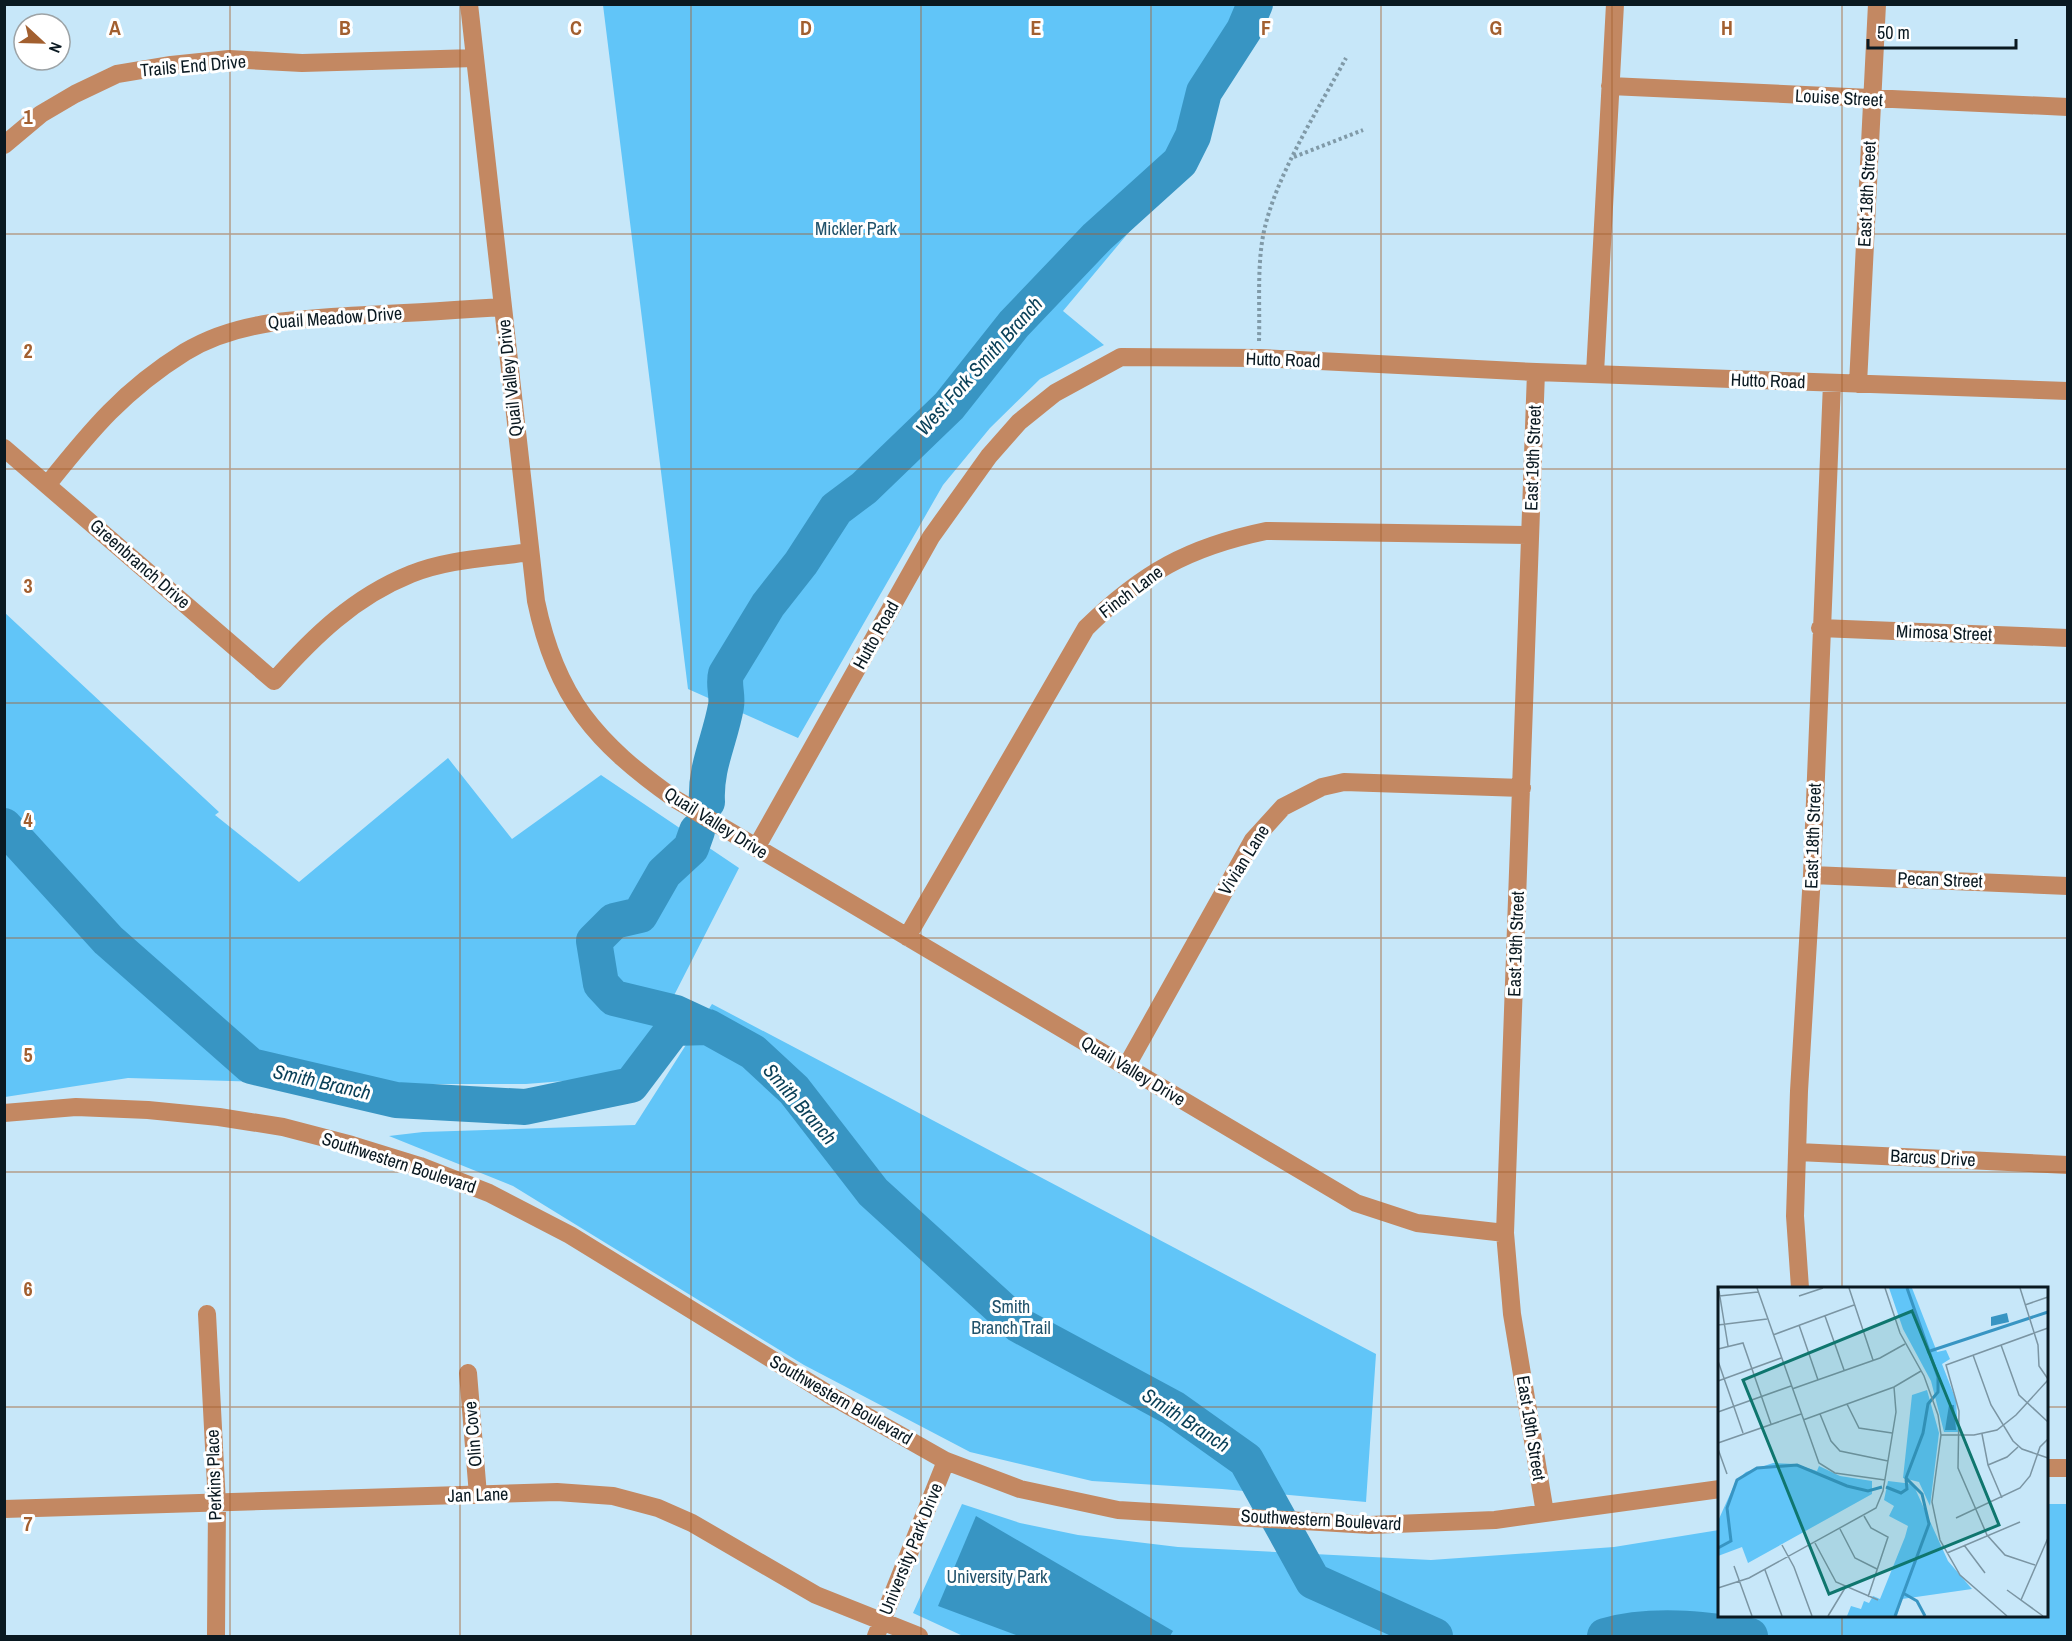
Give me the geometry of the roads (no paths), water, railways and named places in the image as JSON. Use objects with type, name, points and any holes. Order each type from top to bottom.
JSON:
[{"type":"street","name":"Quail Valley Drive","points":[[469,4],[529,552],[545,644],[578,710],[620,758],[652,783],[756,848],[1356,1203],[1417,1223],[1505,1233]]},
{"type":"street","points":[[1595,373],[1615,4]]},
{"type":"street","name":"East 18th Street","points":[[1858,384],[1876,4]]},
{"type":"street","name":"Trails End Drive","points":[[4,145],[41,114],[75,94],[117,74],[229,59],[302,63],[475,58]]},
{"type":"street","name":"Louise Street","points":[[1610,86],[1871,100],[2067,107]]},
{"type":"street","name":"Quail Meadow Drive","points":[[48,484],[100,419],[133,389],[186,351],[217,338],[255,325],[293,320],[503,307]]},
{"type":"street","name":"Hutto Road","points":[[756,848],[932,537],[989,456],[1019,422],[1054,393],[1121,357],[1260,358],[1536,372],[2067,391]]},
{"type":"street","name":"East 19th Street","points":[[1536,372],[1505,1233],[1512,1314],[1545,1513]]},
{"type":"street","name":"East 18th Street","points":[[1800,1287],[1795,1216],[1799,1091],[1812,875],[1820,628],[1832,383]]},
{"type":"street","name":"Greenbranch Drive","points":[[4,448],[274,681],[312,638],[338,614],[403,578],[456,562],[529,552]]},
{"type":"street","name":"Finch Lane","points":[[907,937],[1086,628],[1116,599],[1150,575],[1182,556],[1223,540],[1266,531],[1530,535]]},
{"type":"street","name":"Mimosa Street","points":[[1820,628],[2067,638]]},
{"type":"street","name":"Vivian Lane","points":[[1126,1067],[1252,840],[1283,807],[1322,787],[1344,782],[1522,788]]},
{"type":"street","name":"Pecan Street","points":[[1812,875],[2067,886]]},
{"type":"street","name":"Southwestern Boulevard","points":[[4,1113],[76,1107],[148,1110],[219,1117],[283,1128],[352,1145],[420,1166],[489,1193],[570,1236],[823,1391],[946,1461],[1020,1489],[1118,1510],[1184,1512],[1370,1525],[1495,1520],[1718,1489]]},
{"type":"street","name":"Barcus Drive","points":[[1798,1152],[2067,1165]]},
{"type":"street","name":"Perkins Place","points":[[207,1314],[217,1504],[216,1636]]},
{"type":"street","name":"Olin Cove","points":[[468,1373],[478,1495]]},
{"type":"street","name":"University Park Drive","points":[[880,1628],[946,1461]]},
{"type":"street","points":[[2048,1468],[2067,1468]]},
{"type":"street","name":"Jan Lane","points":[[4,1509],[557,1492],[613,1496],[658,1508],[692,1523],[816,1595],[880,1628],[919,1636]]},
{"type":"waterway","name":"West Fork Smith Branch","points":[[707,802],[708,777],[726,706],[726,674],[768,605],[801,563],[836,509],[864,488],[949,406],[1014,324],[1097,237],[1180,162],[1193,136],[1204,92],[1244,30],[1255,4]]},
{"type":"waterway","name":"Smith Branch","points":[[4,826],[108,940],[251,1066],[396,1100],[525,1107],[631,1085],[674,1028],[708,1027],[753,1052],[794,1090],[873,1192],[1019,1325],[1173,1408],[1246,1460],[1313,1581],[1435,1636]]},
{"type":"waterway","name":"West Fork Smith Branch","points":[[697,831],[691,848],[664,873],[640,915],[614,921],[594,941],[601,984],[614,998],[676,1013],[704,1026]]},
{"type":"waterway","name":"Smith Branch","points":[[1605,1636],[1659,1628],[1696,1629],[1750,1636]]},
{"type":"waterway","name":"Smith Branch","points":[[1678,1636],[1681,1630]]},
{"type":"park label","name":"Mickler Park","points":[[856,229]]},
{"type":"park label","name":"Smith Branch Trail","points":[[1011,1317]]},
{"type":"park label","name":"University Park","points":[[997,1577]]}]
